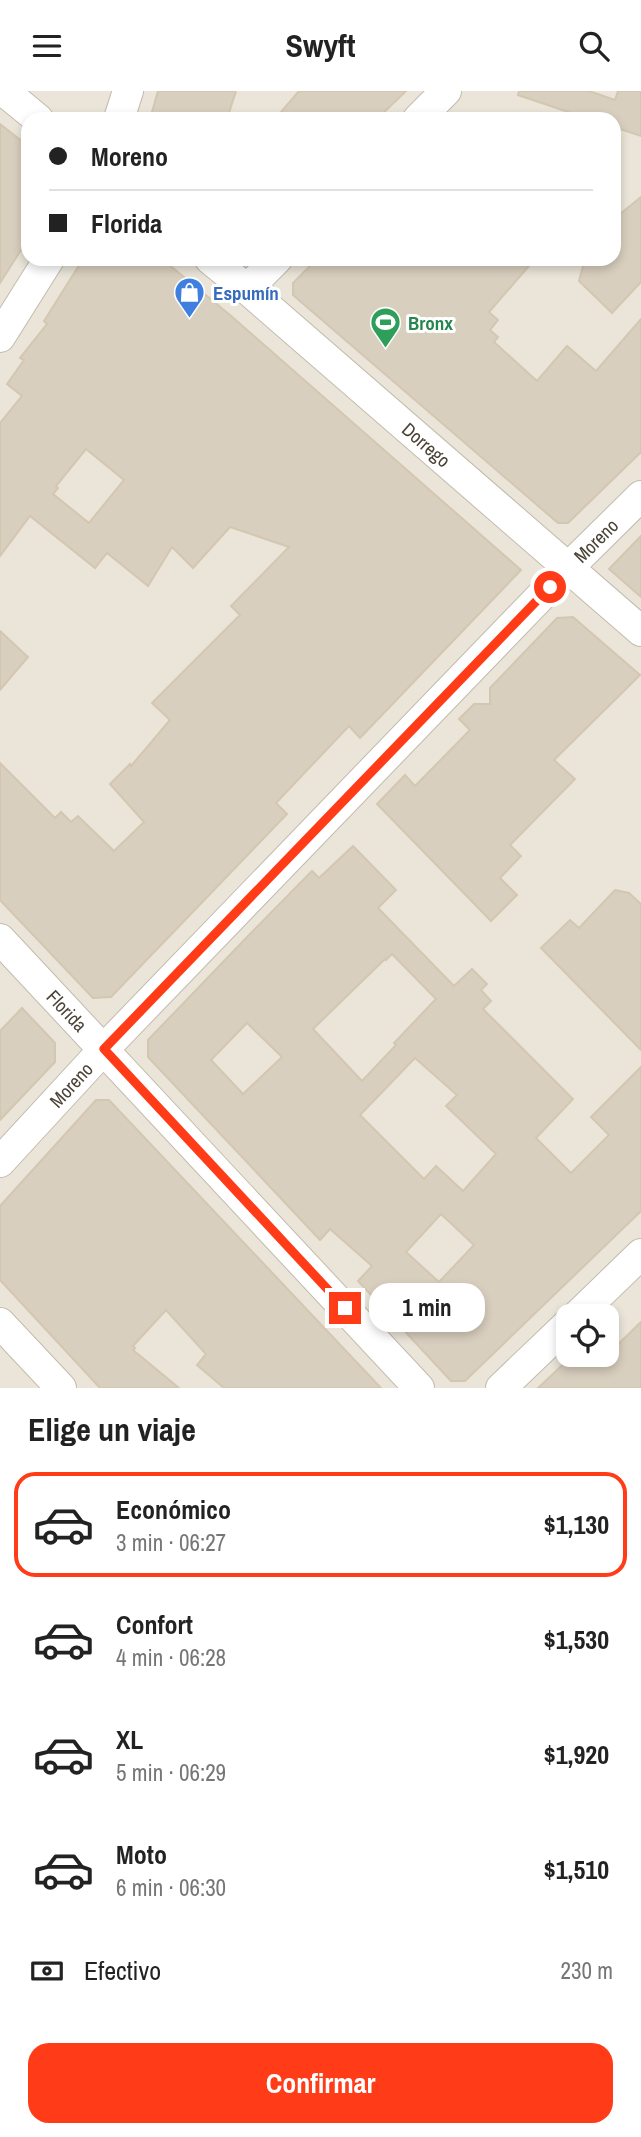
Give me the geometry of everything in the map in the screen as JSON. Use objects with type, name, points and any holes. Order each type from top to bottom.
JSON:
[{"type":"street","points":[[4,91],[30,112]]},
{"type":"street","points":[[121,112],[128,91]]},
{"type":"street","points":[[425,112],[446,91]]},
{"type":"street","points":[[0,337],[45,266]]},
{"type":"street","name":"Dorrego","points":[[219,266],[641,631]]},
{"type":"street","points":[[247,289],[270,266]]},
{"type":"street","name":"Moreno","points":[[0,1162],[104,1049],[569,567],[641,496]]},
{"type":"street","name":"Florida","points":[[0,939],[419,1388]]},
{"type":"street","points":[[589,1304],[641,1254]]},
{"type":"street","points":[[0,1322],[61,1388]]},
{"type":"street","points":[[501,1388],[556,1336]]},
{"type":"shaded area","points":[[0,91],[641,91],[641,1388],[0,1388]]},
{"type":"building","points":[[158,91],[236,91],[229,112],[152,112]]},
{"type":"building","points":[[299,91],[406,91],[384,112],[281,112]]},
{"type":"building","points":[[519,91],[589,91],[615,100],[618,91],[641,91],[641,136],[621,129],[621,112],[568,112],[518,95]]},
{"type":"building","points":[[0,124],[21,140],[21,250],[0,283]]},
{"type":"building","points":[[641,197],[641,282],[612,313],[579,281],[583,266],[621,266],[621,213]]},
{"type":"building","points":[[79,266],[170,266],[521,570],[360,738],[349,726],[276,803],[287,814],[111,997],[93,998],[0,900],[0,763],[55,818],[61,812],[71,822],[78,816],[114,851],[144,822],[110,784],[130,764],[131,766],[170,720],[152,703],[240,615],[231,606],[289,547],[230,527],[193,568],[172,547],[148,586],[107,553],[95,568],[30,516],[0,556],[0,423],[22,396],[7,384],[24,360],[20,358],[47,324],[44,321]],"holes":[[[86,449],[124,480],[89,523],[53,494],[58,488],[56,486]]]},
{"type":"building","points":[[310,266],[529,266],[489,312],[498,320],[490,330],[498,337],[494,342],[537,381],[567,346],[596,371],[641,319],[641,452],[568,523],[558,523],[293,295],[293,283]]},
{"type":"building","points":[[641,536],[641,597],[609,569]]},
{"type":"building","points":[[573,617],[640,675],[554,760],[575,779],[510,845],[521,856],[500,878],[517,895],[491,921],[377,804],[405,775],[415,786],[470,730],[459,719],[474,704],[490,704],[490,688],[557,618]]},
{"type":"building","points":[[0,631],[28,657],[0,690]]},
{"type":"building","points":[[353,846],[396,890],[378,908],[454,986],[472,969],[487,984],[481,990],[491,1001],[483,1009],[573,1099],[536,1138],[571,1173],[609,1135],[591,1117],[641,1067],[641,1211],[465,1381],[451,1381],[358,1281],[372,1266],[330,1229],[320,1240],[148,1057],[148,1040],[312,871],[319,878]],"holes":[[[392,954],[436,999],[362,1081],[313,1029]],[[247,1023],[282,1057],[243,1094],[211,1060]],[[415,1058],[457,1095],[446,1106],[496,1154],[463,1191],[436,1166],[424,1179],[360,1115]],[[441,1214],[474,1245],[439,1282],[406,1252]]]},
{"type":"building","points":[[615,890],[629,893],[641,904],[641,1050],[541,948],[570,920],[579,928]]},
{"type":"building","points":[[22,1008],[55,1043],[55,1062],[0,1120],[0,1031]]},
{"type":"building","points":[[96,1100],[109,1100],[381,1388],[224,1388],[197,1365],[206,1354],[166,1310],[133,1346],[133,1350],[179,1388],[100,1388],[0,1280],[0,1206]]},
{"type":"building","points":[[641,1322],[641,1388],[538,1388],[560,1367],[619,1367],[619,1343]]},
{"type":"place","name":"Espumín","points":[[190,320]]},
{"type":"place","name":"Bronx","points":[[385,350]]},
{"type":"route","points":[[345,1308],[104,1049],[550,587]]}]
